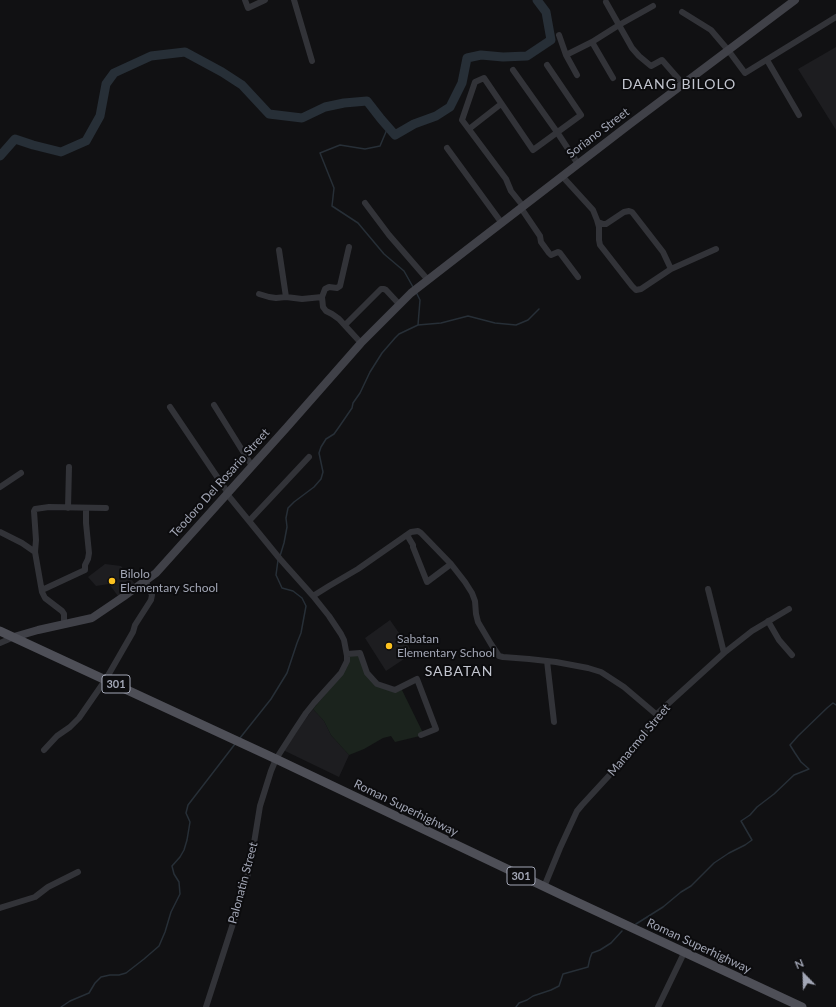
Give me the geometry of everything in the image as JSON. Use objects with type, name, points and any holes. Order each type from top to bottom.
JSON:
[{"type":"main road","name":"Soriano Street","points":[[411,293],[501,222],[795,0]]},
{"type":"main road","name":"Teodoro Del Rosario Street","points":[[14,637],[96,616],[156,573],[361,343],[411,293]]},
{"type":"main road","name":"Roman Superhighway","points":[[0,631],[106,679],[684,953],[802,1007]]},
{"type":"street","points":[[245,0],[248,8],[265,0]]},
{"type":"street","points":[[294,0],[312,61]]},
{"type":"street","points":[[606,2],[632,48],[639,56],[651,66],[662,60],[683,84]]},
{"type":"street","points":[[566,55],[592,42],[653,6]]},
{"type":"street","points":[[682,12],[711,30],[728,50],[745,74],[836,17]]},
{"type":"street","points":[[559,35],[566,55],[577,75]]},
{"type":"street","points":[[592,42],[613,78]]},
{"type":"street","points":[[768,60],[799,114]]},
{"type":"street","points":[[547,64],[581,115],[533,150],[484,78],[475,82],[462,120],[506,179],[511,191],[538,233],[543,245],[551,255],[560,252],[578,277]]},
{"type":"street","points":[[513,70],[578,164]]},
{"type":"street","points":[[469,129],[501,104]]},
{"type":"street","points":[[447,148],[501,222]]},
{"type":"street","points":[[562,176],[593,210],[598,222],[600,245],[634,289],[642,289],[670,269],[716,249]]},
{"type":"street","points":[[365,203],[389,235],[428,280]]},
{"type":"street","points":[[598,222],[606,224],[624,212],[632,212],[663,252],[670,269]]},
{"type":"street","points":[[349,247],[340,286],[337,288],[326,288],[322,297],[323,306],[325,310],[345,325],[361,343]]},
{"type":"street","points":[[279,250],[286,297]]},
{"type":"street","points":[[345,325],[381,289],[385,289],[399,304]]},
{"type":"street","points":[[259,294],[276,298],[322,297]]},
{"type":"street","points":[[214,405],[252,466]]},
{"type":"street","points":[[170,407],[227,494],[329,616],[344,640],[347,654],[360,654],[368,673],[377,684],[396,690],[417,679],[436,729],[421,735]]},
{"type":"street","points":[[249,521],[309,458]]},
{"type":"street","points":[[68,508],[69,467]]},
{"type":"street","points":[[0,487],[21,473]]},
{"type":"street","points":[[64,624],[64,614],[45,598],[42,590],[35,552],[36,540],[34,510],[49,507],[106,508]]},
{"type":"street","points":[[42,590],[85,570],[89,554],[86,508]]},
{"type":"street","points":[[313,596],[358,569],[406,535],[417,531],[420,532],[451,564],[465,582],[475,598],[478,622],[499,656],[547,661],[588,668],[601,672],[624,687],[657,715]]},
{"type":"street","points":[[0,532],[22,543],[35,552]]},
{"type":"street","points":[[406,535],[414,545],[413,547],[427,582],[451,564]]},
{"type":"street","points":[[44,750],[57,736],[80,718],[106,679],[133,632],[135,625],[152,599],[145,580]]},
{"type":"street","points":[[708,589],[724,653]]},
{"type":"street","name":"Manacmol Street","points":[[544,887],[577,811],[616,768],[656,719],[657,715],[662,709],[724,653],[752,631],[789,609]]},
{"type":"street","points":[[768,621],[779,640],[792,655]]},
{"type":"street","points":[[0,643],[14,637]]},
{"type":"street","name":"Palonatin Street","points":[[206,1007],[239,905],[251,861],[262,797],[271,771],[276,759],[310,708],[341,673],[347,661],[347,654]]},
{"type":"street","points":[[547,661],[554,722]]},
{"type":"street","points":[[0,908],[35,897],[48,887],[78,872]]},
{"type":"street","points":[[658,1007],[684,953]]},
{"type":"shaded area","points":[[836,47],[836,130],[798,69]]},
{"type":"shaded area","name":"Bilolo Elementary School","points":[[105,564],[121,566],[135,584],[118,596],[109,584],[96,586],[88,577]]},
{"type":"shaded area","name":"Sabatan Elementary School","points":[[390,620],[413,653],[386,671],[365,638]]},
{"type":"shaded area","points":[[359,654],[375,685],[401,688],[424,735],[395,742],[391,736],[383,738],[364,749],[349,755],[331,735],[324,721],[313,709],[330,689],[349,655]]},
{"type":"shaded area","points":[[313,709],[324,721],[331,735],[349,755],[339,777],[283,750]]},
{"type":"waterway","points":[[0,156],[15,139],[61,152],[86,141],[100,116],[106,84],[114,73],[151,56],[185,52],[222,72],[242,85],[269,114],[302,118],[325,107],[344,103],[367,101],[395,135],[414,124],[436,116],[450,107],[462,83],[467,58],[481,55],[503,57],[527,56],[551,40],[546,12],[537,0]]},
{"type":"waterway","points":[[388,127],[380,146],[365,149],[340,145],[320,153],[334,188],[332,206],[358,223],[384,254],[404,271],[413,287]]},
{"type":"waterway","points":[[416,292],[420,300],[418,325]]},
{"type":"waterway","points":[[280,556],[287,527],[286,518],[288,508],[314,487],[321,479],[323,472],[319,453],[321,447],[326,439],[334,434],[339,427],[352,408],[353,403],[382,353],[399,334],[418,325],[441,323],[468,316],[495,323],[516,325],[528,320],[539,309]]},
{"type":"waterway","points":[[240,738],[271,699],[287,673],[301,633],[306,606],[302,598],[293,591],[282,588],[276,575],[278,560]]},
{"type":"waterway","points":[[636,924],[663,907],[691,886],[714,863],[752,840],[741,821],[750,815],[757,807],[774,794],[794,775],[809,769],[801,762],[790,745],[827,708],[833,703],[836,705]]},
{"type":"waterway","points":[[61,1007],[70,1001],[89,993],[101,977],[126,973],[159,946],[171,912],[180,894],[179,882],[174,874],[172,866],[180,857],[187,840],[190,822],[186,813],[188,805],[235,744]]},
{"type":"waterway","points":[[516,1007],[519,1003],[533,996],[559,986],[563,974],[588,967],[592,953],[611,943],[622,931]]},
{"type":"place","name":"Bilolo Elementary School","points":[[112,581]]},
{"type":"place","name":"Sabatan Elementary School","points":[[389,646]]},
{"type":"district","name":"DAANG BILOLO","points":[[679,84]]},
{"type":"district","name":"SABATAN","points":[[459,671]]}]
